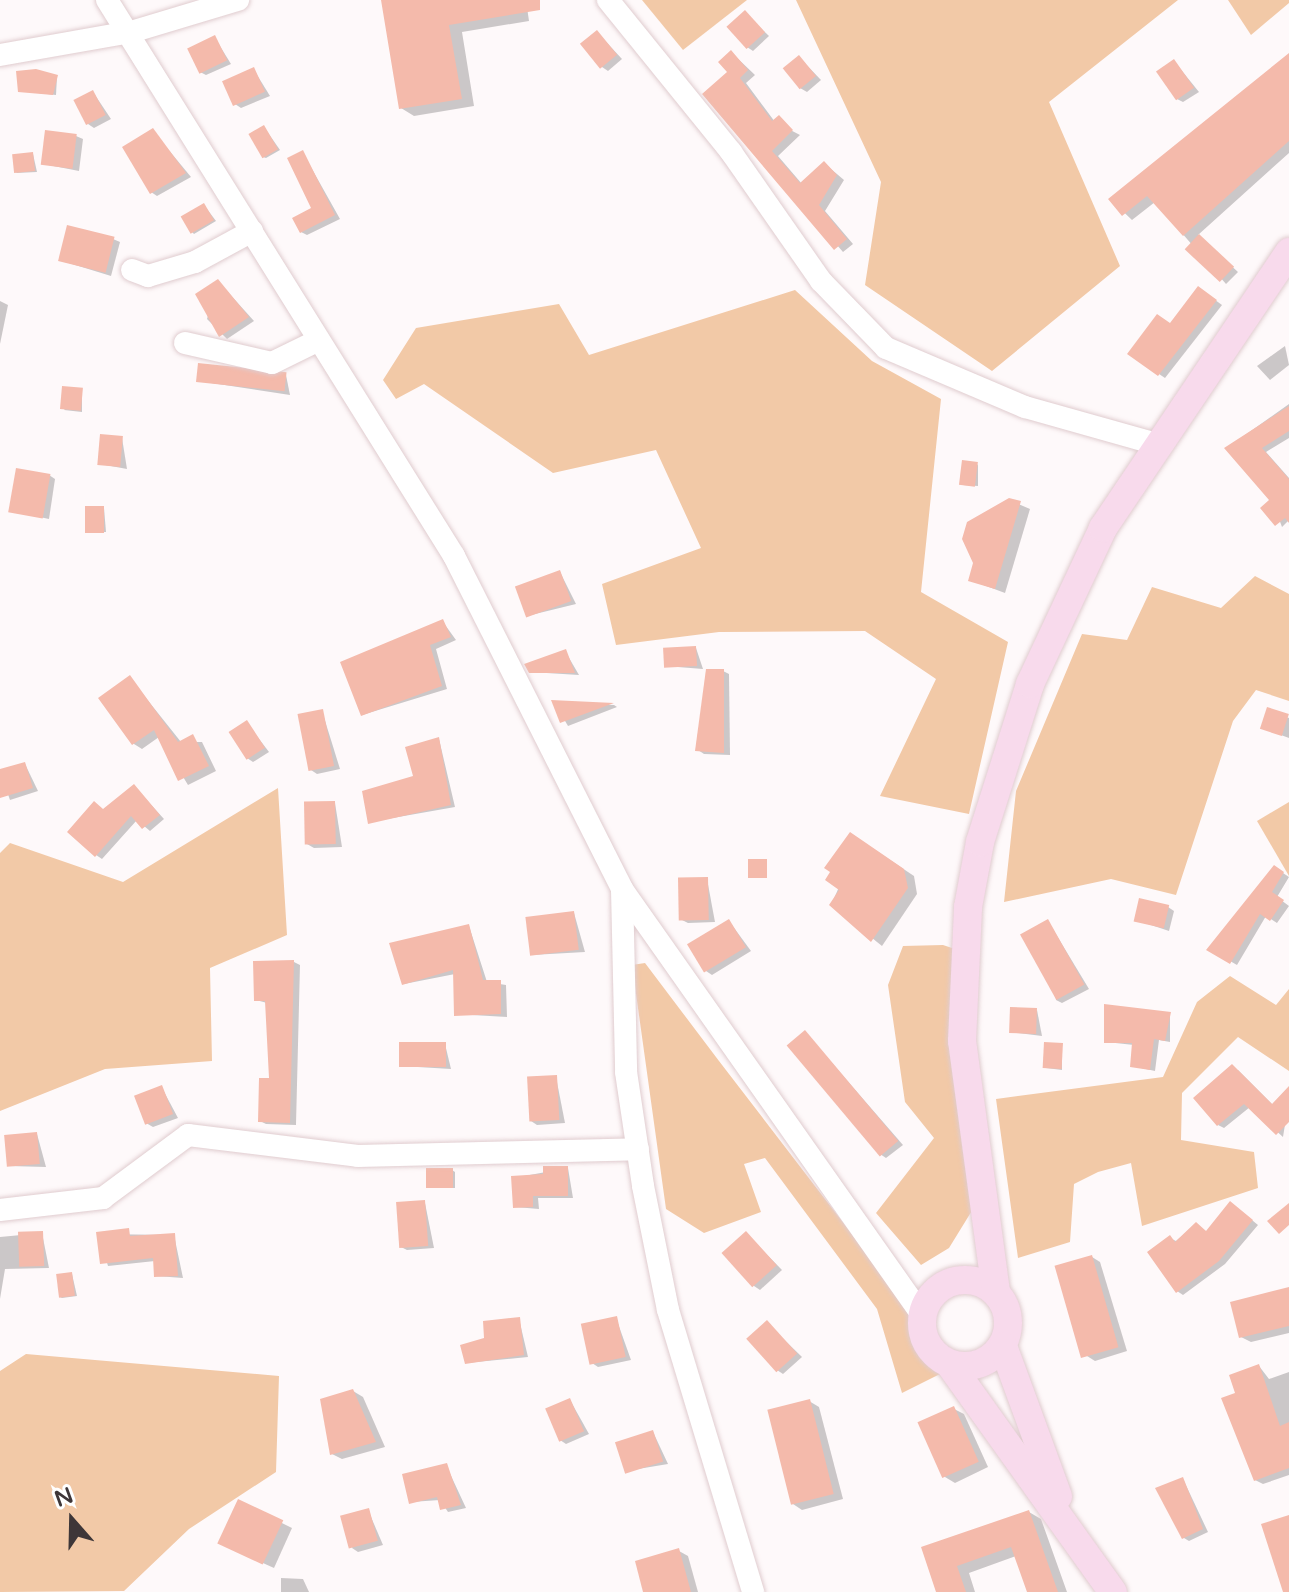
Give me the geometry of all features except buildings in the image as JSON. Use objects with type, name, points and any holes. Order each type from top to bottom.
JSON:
[{"type":"main road","points":[[996,1292],[962,1041],[968,907],[980,842],[1030,684],[1103,528],[1289,252]]},
{"type":"main road","points":[[1069,1527],[1003,1346],[1007,1308],[996,1292],[979,1281],[944,1283],[922,1315],[924,1335],[951,1366],[1113,1592]]},
{"type":"main road","points":[[951,1366],[989,1361],[1003,1346]]},
{"type":"street","points":[[107,0],[131,32],[454,556],[622,889],[922,1315]]},
{"type":"street","points":[[0,55],[131,32],[238,0]]},
{"type":"street","points":[[608,0],[731,152],[821,281],[886,348],[1025,407],[1160,445]]},
{"type":"street","points":[[132,270],[148,276],[195,262],[252,231]]},
{"type":"street","points":[[185,343],[272,363],[319,340]]},
{"type":"street","points":[[622,889],[620,979],[638,1149],[668,1310],[753,1592]]},
{"type":"street","points":[[0,1210],[103,1198],[188,1135],[358,1156],[638,1149]]},
{"type":"shaded area","points":[[642,0],[747,0],[683,50]]},
{"type":"shaded area","points":[[796,0],[1178,0],[1049,102],[1120,266],[992,371],[865,285],[881,182]]},
{"type":"shaded area","points":[[1228,0],[1289,0],[1289,3],[1251,35]]},
{"type":"shaded area","points":[[795,290],[872,361],[941,399],[921,592],[1008,642],[969,814],[880,796],[936,679],[865,631],[719,632],[616,645],[602,584],[701,548],[656,450],[553,473],[424,384],[396,399],[383,380],[416,328],[559,304],[589,355]]},
{"type":"shaded area","points":[[1255,576],[1289,594],[1289,701],[1256,690],[1233,721],[1176,895],[1111,879],[1004,902],[1016,791],[1082,634],[1127,640],[1152,587],[1221,608]]},
{"type":"shaded area","points":[[278,788],[287,935],[210,968],[212,1061],[105,1069],[0,1111],[0,853],[10,843],[123,882]]},
{"type":"shaded area","points":[[1289,802],[1289,876],[1257,821]]},
{"type":"shaded area","points":[[943,945],[955,949],[973,1209],[949,1248],[921,1265],[876,1213],[934,1138],[905,1102],[888,985],[903,946]]},
{"type":"shaded area","points":[[645,963],[954,1367],[902,1393],[877,1309],[765,1158],[744,1164],[761,1212],[704,1233],[666,1209],[632,965]]},
{"type":"shaded area","points":[[1230,976],[1276,1005],[1289,989],[1289,1071],[1238,1037],[1182,1093],[1181,1140],[1254,1152],[1258,1188],[1142,1226],[1131,1163],[1098,1172],[1074,1184],[1070,1242],[1018,1258],[996,1099],[1163,1077],[1197,1002]]},
{"type":"shaded area","points":[[26,1354],[279,1376],[276,1472],[189,1529],[124,1591],[0,1592],[0,1371]]}]
